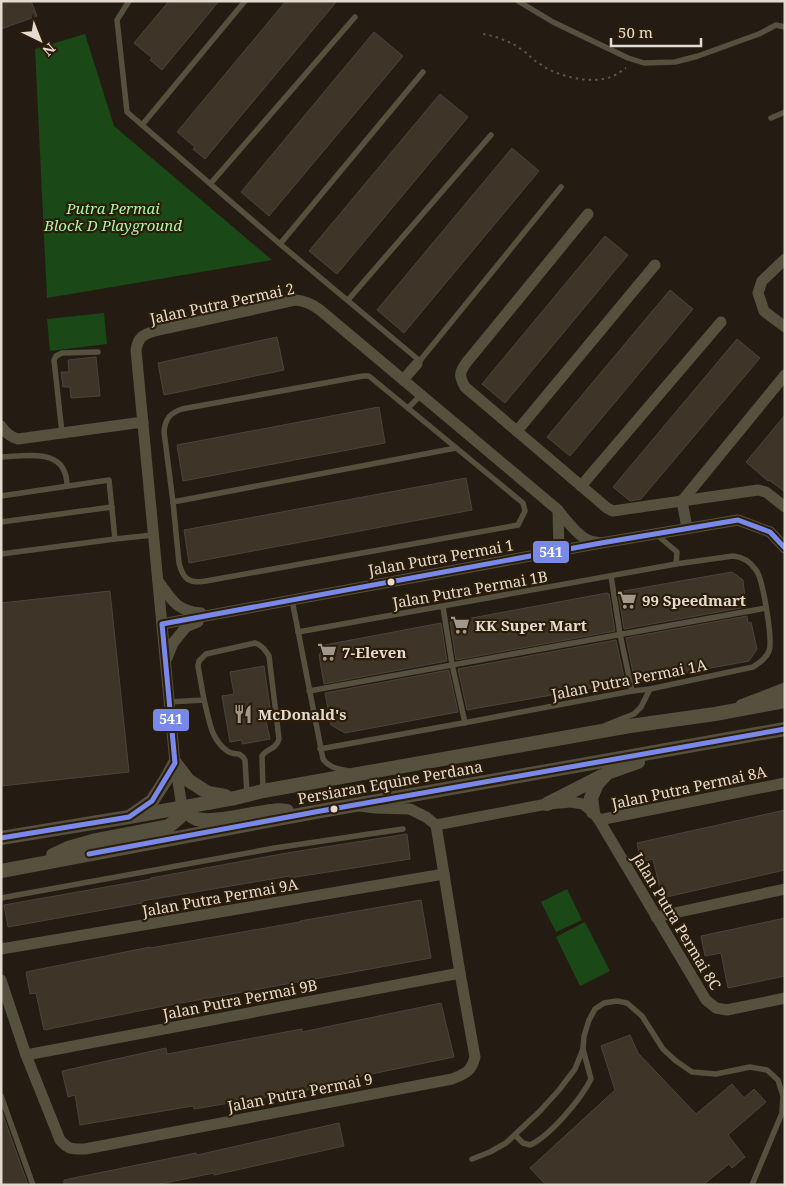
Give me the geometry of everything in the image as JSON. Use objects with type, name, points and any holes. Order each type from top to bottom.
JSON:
[{"type":"street","points":[[588,214],[460,371],[465,387],[607,508],[613,511],[758,490],[766,492],[785,507]]},
{"type":"street","points":[[785,259],[762,281],[758,293],[764,311],[785,327]]},
{"type":"street","points":[[518,431],[655,265]]},
{"type":"street","name":"Jalan Putra Permai 2","points":[[182,807],[175,763],[136,350],[137,342],[142,336],[156,331],[296,300],[311,304],[558,510],[588,540],[601,543]]},
{"type":"street","points":[[581,486],[721,322]]},
{"type":"street","points":[[403,380],[418,362]]},
{"type":"street","points":[[687,528],[682,501],[785,375]]},
{"type":"street","points":[[1,426],[13,438],[18,439],[143,422]]},
{"type":"street","points":[[558,510],[559,550]]},
{"type":"street","name":"Jalan Putra Permai 1","points":[[162,624],[559,550],[738,520],[770,532],[785,548]]},
{"type":"street","name":"Jalan Putra Permai 1","points":[[158,580],[173,602],[187,611],[213,615]]},
{"type":"street","name":"Jalan Putra Permai 1","points":[[166,661],[173,643],[186,627],[213,615]]},
{"type":"street","points":[[715,714],[785,688]]},
{"type":"street","name":"Persiaran Equine Perdana","points":[[1,838],[241,797],[358,774],[785,701]]},
{"type":"street","name":"Persiaran Equine Perdana","points":[[1,871],[352,805],[785,729]]},
{"type":"street","points":[[547,804],[607,773],[678,748]]},
{"type":"street","points":[[129,817],[152,800],[166,781],[175,763],[188,780],[208,793],[241,797]]},
{"type":"street","points":[[596,816],[591,798],[597,784],[607,773]]},
{"type":"street","name":"Jalan Putra Permai 8A","points":[[436,825],[547,804],[571,802],[583,804],[596,816],[785,783]]},
{"type":"street","points":[[352,805],[410,809],[426,817],[436,825]]},
{"type":"street","points":[[182,807],[192,816],[205,821],[273,810],[315,812]]},
{"type":"street","points":[[34,864],[68,848],[96,840],[169,826],[180,817],[182,807]]},
{"type":"street","name":"Jalan Putra Permai 8C","points":[[596,816],[706,1000],[716,1008],[727,1010],[785,998]]},
{"type":"street","name":"Jalan Putra Permai 9","points":[[1,980],[26,1055],[60,1140],[66,1147],[72,1149],[85,1149],[452,1079],[466,1074],[472,1067],[475,1057],[436,825]]},
{"type":"street","points":[[1,876],[20,868]]},
{"type":"street","name":"Jalan Putra Permai 9A","points":[[1,949],[444,874]]},
{"type":"street","points":[[656,917],[785,889]]},
{"type":"street","name":"Jalan Putra Permai 9B","points":[[26,1055],[460,973]]},
{"type":"lane","points":[[118,1],[127,4],[117,20],[127,112],[212,183],[418,362],[561,187]]},
{"type":"lane","points":[[142,125],[246,1]]},
{"type":"lane","points":[[518,1],[553,22],[632,60],[644,62],[675,62],[707,53],[759,34],[776,25],[785,27]]},
{"type":"lane","points":[[212,183],[355,16]]},
{"type":"lane","points":[[280,244],[423,72]]},
{"type":"lane","points":[[771,118],[785,112]]},
{"type":"lane","points":[[348,300],[491,135]]},
{"type":"lane","points":[[62,433],[54,360],[56,356],[62,353],[98,352]]},
{"type":"lane","points":[[363,376],[369,376],[408,408],[523,503],[525,511],[518,525],[197,583],[191,581],[181,572],[164,432],[164,424],[175,412],[182,409],[363,376]]},
{"type":"lane","points":[[408,408],[421,395]]},
{"type":"lane","points":[[173,502],[456,448]]},
{"type":"lane","points":[[1,457],[43,455],[51,457],[65,469],[67,486]]},
{"type":"lane","points":[[1,496],[109,480],[115,539]]},
{"type":"lane","points":[[1,522],[112,508]]},
{"type":"lane","points":[[655,534],[677,552],[676,564]]},
{"type":"lane","points":[[1,554],[154,535]]},
{"type":"lane","name":"Jalan Putra Permai 1A","points":[[320,749],[650,689],[753,667],[766,657],[770,644],[766,608],[758,571],[751,563],[742,557],[733,556],[676,564]]},
{"type":"lane","name":"Jalan Putra Permai 1B","points":[[298,632],[676,564]]},
{"type":"lane","points":[[611,576],[620,634],[632,691]]},
{"type":"lane","points":[[292,600],[323,759],[333,767],[358,774]]},
{"type":"lane","points":[[443,606],[464,723]]},
{"type":"lane","points":[[309,691],[766,608]]},
{"type":"lane","points":[[241,797],[244,756],[226,751],[213,734],[198,666],[199,661],[206,654],[255,643],[265,649],[269,656],[279,739],[278,744],[273,749],[262,756],[263,792]]},
{"type":"lane","points":[[593,733],[606,725],[634,714],[641,707],[650,689]]},
{"type":"lane","points":[[169,702],[204,700]]},
{"type":"lane","points":[[1,898],[276,848],[404,829]]},
{"type":"lane","points":[[472,1159],[506,1143],[540,1112],[575,1069],[583,1049],[584,1036],[589,1020],[595,1009],[604,1003],[617,1001],[627,1003],[642,1016],[663,1049],[692,1072],[716,1074],[750,1067],[767,1070],[778,1080],[784,1096],[782,1113],[752,1185]]},
{"type":"lane","points":[[515,1135],[523,1143],[530,1145],[537,1142],[565,1115],[581,1096],[592,1078],[583,1049]]},
{"type":"lane","points":[[1,1096],[2,1104],[33,1185]]},
{"type":"path","points":[[483,34],[506,40],[551,71],[580,80],[594,80],[613,76],[626,68],[632,60]]},
{"type":"green space","name":"Putra Permai Block D Playground","points":[[85,34],[114,126],[272,260],[47,298],[35,49]]},
{"type":"green space","points":[[104,313],[107,344],[50,351],[47,319]]},
{"type":"green space","points":[[567,889],[582,920],[556,932],[541,902]]},
{"type":"green space","points":[[585,922],[610,971],[580,986],[556,937]]},
{"type":"building","points":[[1,1],[31,1],[37,16],[1,29]]},
{"type":"building","points":[[169,1],[219,1],[162,70],[150,60],[152,58],[134,43]]},
{"type":"building","points":[[286,1],[337,1],[205,159],[193,149],[195,147],[177,132]]},
{"type":"building","points":[[374,32],[403,56],[269,216],[241,192]]},
{"type":"building","points":[[440,94],[468,117],[337,274],[309,251]]},
{"type":"building","points":[[512,148],[539,171],[404,333],[377,310]]},
{"type":"building","points":[[605,236],[628,255],[505,403],[482,384]]},
{"type":"building","points":[[670,290],[693,309],[570,456],[547,437]]},
{"type":"building","points":[[277,337],[284,370],[164,395],[158,363]]},
{"type":"building","points":[[737,339],[760,358],[641,499],[630,501],[613,487]]},
{"type":"building","points":[[96,357],[100,396],[71,398],[70,387],[63,387],[61,372],[69,372],[68,360]]},
{"type":"building","points":[[379,407],[385,443],[183,481],[177,445]]},
{"type":"building","points":[[785,415],[785,492],[768,481],[746,462]]},
{"type":"building","points":[[466,478],[472,510],[189,563],[184,530]]},
{"type":"building","points":[[732,572],[743,580],[746,607],[624,629],[618,592]]},
{"type":"building","points":[[110,591],[129,772],[1,786],[1,603]]},
{"type":"building","points":[[609,594],[615,631],[456,660],[450,622]]},
{"type":"building","points":[[747,616],[748,623],[751,622],[757,649],[749,661],[635,682],[626,638]]},
{"type":"building","points":[[441,623],[447,661],[324,684],[319,655],[325,645]]},
{"type":"building","points":[[616,640],[625,682],[467,710],[458,669]]},
{"type":"building","points":[[264,666],[271,715],[265,716],[270,739],[242,744],[242,740],[230,742],[222,696],[234,694],[230,672]]},
{"type":"building","points":[[449,670],[458,712],[345,733],[331,725],[325,693]]},
{"type":"building","points":[[785,810],[785,870],[662,898],[653,859],[641,862],[637,843]]},
{"type":"building","points":[[407,834],[410,859],[290,878],[290,876],[142,901],[142,903],[8,927],[4,905],[287,853]]},
{"type":"building","points":[[421,900],[431,958],[159,1007],[44,1030],[36,993],[30,994],[26,972],[150,947]]},
{"type":"building","points":[[785,918],[785,976],[728,988],[721,953],[705,956],[701,936]]},
{"type":"building","points":[[441,1003],[454,1057],[313,1086],[313,1089],[194,1109],[193,1106],[80,1125],[75,1095],[68,1097],[62,1071],[166,1048],[167,1054],[302,1029],[302,1032]]},
{"type":"building","points":[[630,1035],[638,1053],[696,1114],[732,1084],[744,1098],[754,1089],[766,1102],[728,1135],[745,1157],[732,1168],[729,1164],[703,1185],[546,1185],[530,1168],[615,1090],[601,1046]]},
{"type":"building","points":[[2,1112],[28,1185],[1,1185]]},
{"type":"building","points":[[339,1123],[344,1146],[214,1175],[214,1173],[155,1185],[64,1185],[64,1180],[196,1153],[197,1155]]},
{"type":"transit line","name":"541","points":[[1,838],[129,817],[152,801],[175,763],[162,624],[601,543],[738,520],[770,532],[785,548]]},
{"type":"transit line","name":"541","points":[[89,854],[785,729]]},
{"type":"place","name":"99 Speedmart","points":[[627,600]]},
{"type":"place","name":"KK Super Mart","points":[[460,625]]},
{"type":"place","name":"7-Eleven","points":[[327,652]]},
{"type":"place","name":"McDonald's","points":[[243,714]]}]
